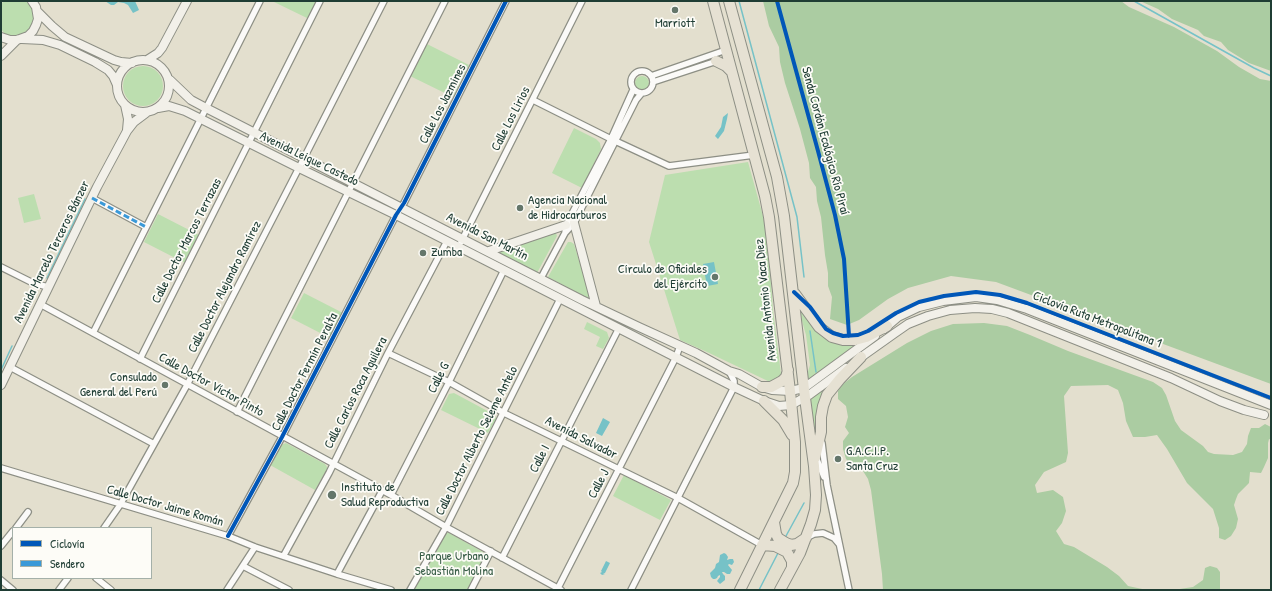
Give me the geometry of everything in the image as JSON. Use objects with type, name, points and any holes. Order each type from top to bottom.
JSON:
[{"type":"highway","name":"Avenida Antonio Vaca Diez","points":[[713,1],[765,196],[772,234],[795,442],[795,472],[792,483],[740,590]]},
{"type":"highway","points":[[729,1],[777,177],[784,216],[794,292],[810,443],[815,461]]},
{"type":"highway","points":[[716,62],[726,66],[731,71]]},
{"type":"highway","points":[[754,155],[765,153],[769,156],[777,177]]},
{"type":"highway","points":[[794,292],[820,327],[832,337],[843,340],[855,340],[866,337],[887,326]]},
{"type":"highway","points":[[780,590],[806,538],[815,510],[815,461],[821,432],[823,404],[827,395],[840,379],[862,357]]},
{"type":"highway","points":[[762,387],[771,387],[782,381],[786,377],[788,370]]},
{"type":"highway","points":[[764,401],[772,407],[783,420],[795,442]]},
{"type":"highway","points":[[774,522],[778,538],[791,545],[796,544],[806,538]]},
{"type":"highway","points":[[762,545],[775,546],[787,552],[790,557],[792,567]]},
{"type":"main road","points":[[1,37],[10,40],[51,42],[95,62],[108,70],[113,76],[121,100],[125,105],[134,111],[146,113],[158,108],[166,99],[170,80],[162,68],[147,60],[121,62],[114,60],[64,37],[38,12],[33,1]]},
{"type":"main road","points":[[162,68],[162,55],[166,43],[187,1]]},
{"type":"main road","points":[[1,56],[19,40],[28,36],[33,31],[38,18],[38,12]]},
{"type":"main road","points":[[147,60],[158,53],[166,43]]},
{"type":"main road","points":[[117,87],[121,72],[133,62]]},
{"type":"main road","name":"Avenida San Martín","points":[[170,80],[191,100],[582,300],[680,346],[729,371],[739,374],[762,387],[772,390],[804,393]]},
{"type":"main road","name":"Avenida Marcelo Terceros Bánzer","points":[[125,105],[128,119],[127,131]]},
{"type":"main road","name":"Avenida Leigue Castedo","points":[[158,108],[169,106],[177,108],[447,241]]},
{"type":"main road","name":"Avenida Marcelo Terceros Bánzer","points":[[1,385],[92,198],[127,131],[134,122],[146,113]]},
{"type":"main road","points":[[489,252],[568,227],[596,306]]},
{"type":"main road","name":"Avenida San Martín","points":[[447,241],[734,387]]},
{"type":"main road","points":[[734,387],[764,401],[779,406],[791,405],[898,317],[919,307],[943,301],[976,297],[997,300],[1027,309],[1271,405]]},
{"type":"main road","points":[[578,308],[582,300]]},
{"type":"main road","points":[[804,393],[862,357],[908,324],[928,316],[950,310],[975,308],[992,309],[1016,316],[1171,378],[1220,401],[1244,410],[1268,416]]},
{"type":"main road","points":[[634,336],[639,327]]},
{"type":"street","points":[[93,333],[260,1]]},
{"type":"street","name":"Calle Doctor Marcos Terrazas","points":[[140,359],[320,1]]},
{"type":"street","name":"Calle Doctor Alejandro Ramírez","points":[[105,527],[120,505],[187,385],[384,1]]},
{"type":"street","points":[[237,412],[352,182],[445,1]]},
{"type":"street","name":"Calle Los Jazmines","points":[[396,215],[506,1]]},
{"type":"street","name":"Calle Los Lirios","points":[[458,246],[582,1]]},
{"type":"street","points":[[652,79],[716,62],[727,54]]},
{"type":"street","points":[[652,79],[727,54]]},
{"type":"street","points":[[639,71],[648,73],[652,79],[652,87],[650,91],[646,93],[636,93],[630,86],[632,77],[639,71]]},
{"type":"street","points":[[613,140],[633,90]]},
{"type":"street","points":[[541,278],[613,140],[641,94]]},
{"type":"street","points":[[533,100],[669,166],[754,155]]},
{"type":"street","points":[[92,198],[146,227]]},
{"type":"street","name":"Calle Doctor Fermín Peralta","points":[[228,536],[282,437],[396,215]]},
{"type":"street","name":"Calle Carlos Roca Aguilera","points":[[284,555],[333,464],[388,353],[447,241]]},
{"type":"street","points":[[1,267],[33,283],[48,287]]},
{"type":"street","name":"Calle G","points":[[391,495],[504,270]]},
{"type":"street","name":"Calle Doctor Alberto Seleme Antelo","points":[[410,590],[446,527],[560,299]]},
{"type":"street","name":"Calle Doctor Víctor Pinto","points":[[40,304],[391,495],[446,527],[560,589]]},
{"type":"street","name":"Calle I","points":[[502,558],[619,328]]},
{"type":"street","name":"Calle J","points":[[560,589],[676,357],[680,346]]},
{"type":"street","name":"Avenida Salvador","points":[[388,353],[449,382],[504,413],[678,498],[762,545]]},
{"type":"street","points":[[10,367],[154,444]]},
{"type":"street","points":[[631,590],[734,387],[734,378],[729,371]]},
{"type":"street","points":[[821,432],[827,485],[849,590]]},
{"type":"street","points":[[815,461],[827,485]]},
{"type":"street","name":"Calle Doctor Jaime Román","points":[[1,468],[120,505],[228,536],[255,547],[391,590]]},
{"type":"street","points":[[337,574],[382,491]]},
{"type":"street","points":[[17,527],[28,512]]},
{"type":"street","points":[[1,546],[12,532]]},
{"type":"street","points":[[773,533],[775,540],[790,547],[797,547],[793,556],[786,549],[769,542],[773,533]]},
{"type":"street","points":[[806,538],[814,534],[823,533],[834,538],[839,544]]},
{"type":"street","points":[[227,590],[255,547]]},
{"type":"street","points":[[470,590],[491,552]]},
{"type":"street","points":[[243,566],[289,590]]},
{"type":"street","points":[[59,590],[67,579]]},
{"type":"street","points":[[97,579],[111,590]]},
{"type":"street","points":[[1,580],[13,590]]},
{"type":"green space","points":[[4,1],[28,1],[32,5],[36,17],[29,31],[17,36],[11,36],[4,33],[1,29],[1,4]]},
{"type":"green space","points":[[272,1],[318,1],[309,19]]},
{"type":"green space","points":[[763,1],[1121,1],[1129,7],[1174,27],[1217,51],[1239,67],[1260,79],[1271,81],[1271,384],[996,282],[951,276],[908,288],[888,299],[859,320],[847,325],[830,319],[832,297],[828,286],[828,273],[816,187],[810,178],[809,163],[780,62],[779,47],[769,26]]},
{"type":"green space","points":[[1140,1],[1271,1],[1271,71],[1249,63],[1228,50],[1221,42],[1204,36],[1198,30],[1172,19],[1158,9]]},
{"type":"green space","points":[[427,44],[469,65],[453,97],[410,76]]},
{"type":"green space","points":[[147,66],[154,69],[160,75],[163,86],[162,94],[154,103],[147,106],[139,106],[132,103],[124,94],[123,82],[126,75],[135,67]]},
{"type":"green space","points":[[642,76],[647,78],[649,83],[647,88],[642,90],[637,88],[635,83],[637,78]]},
{"type":"green space","points":[[574,128],[596,139],[600,143],[601,149],[582,188],[552,173]]},
{"type":"green space","name":"Círculo de Oficiales del Ejército","points":[[748,162],[763,216],[768,243],[773,310],[781,374],[780,378],[770,382],[680,340],[649,242],[665,175]]},
{"type":"green space","points":[[34,194],[41,219],[24,223],[18,198]]},
{"type":"green space","points":[[158,214],[199,235],[185,263],[144,242]]},
{"type":"green space","points":[[555,231],[557,236],[537,273],[497,252]]},
{"type":"green space","points":[[568,242],[574,244],[591,300],[548,277]]},
{"type":"green space","points":[[304,293],[343,313],[330,338],[291,318]]},
{"type":"green space","points":[[800,308],[821,336],[828,340],[865,341],[809,380],[807,375],[810,365],[806,335]]},
{"type":"green space","points":[[587,322],[607,332],[609,338],[603,349],[596,346],[600,337],[584,329]]},
{"type":"green space","points":[[984,323],[1007,326],[1068,351],[1153,382],[1162,388],[1175,421],[1181,430],[1203,446],[1208,452],[1214,454],[1233,455],[1242,452],[1247,444],[1251,428],[1259,428],[1265,424],[1271,427],[1271,440],[1269,439],[1268,443],[1268,458],[1264,467],[1261,473],[1250,472],[1249,483],[1238,494],[1236,499],[1234,505],[1238,519],[1236,528],[1231,536],[1225,540],[1219,538],[1219,528],[1213,509],[1187,483],[1157,435],[1133,437],[1126,421],[1123,403],[1118,390],[1108,385],[1071,386],[1064,396],[1068,453],[1066,462],[1044,472],[1035,485],[1037,493],[1053,490],[1063,497],[1066,511],[1062,523],[1056,531],[1064,544],[1074,547],[1107,567],[1119,576],[1128,586],[1147,590],[883,590],[871,490],[868,479],[863,471],[851,464],[846,459],[843,449],[843,441],[849,433],[845,427],[848,417],[846,406],[838,399],[838,391],[842,385],[852,377],[907,343],[931,331],[953,324]]},
{"type":"green space","points":[[839,378],[818,434],[814,440],[810,399]]},
{"type":"green space","points":[[454,393],[495,415],[496,419],[488,433],[441,410],[449,394]]},
{"type":"green space","points":[[286,443],[325,464],[327,467],[315,490],[270,465],[281,445]]},
{"type":"green space","points":[[624,475],[671,500],[660,520],[613,496]]},
{"type":"green space","name":"Parque Urbano Sebastián Molina","points":[[446,533],[449,533],[483,552],[485,555],[467,590],[414,590],[414,588]]},
{"type":"green space","points":[[1210,566],[1217,568],[1220,572],[1220,590],[1173,590],[1193,587],[1203,580],[1205,568]]},
{"type":"water","points":[[105,1],[135,1],[139,10],[133,13],[128,5],[124,3],[118,2],[111,5]]},
{"type":"water","points":[[728,113],[724,131],[718,139],[715,136],[721,127],[723,117]]},
{"type":"water","points":[[714,262],[718,284],[707,286],[703,264]]},
{"type":"water","points":[[603,418],[610,422],[602,436],[596,433]]},
{"type":"water","points":[[724,553],[728,557],[727,560],[733,559],[734,562],[732,565],[728,565],[732,570],[730,574],[722,572],[725,576],[725,580],[720,584],[717,581],[720,575],[713,579],[710,573],[719,562],[720,555]]},
{"type":"water","points":[[606,561],[610,563],[605,573],[603,573],[605,574],[602,575],[600,573],[602,572],[601,571]]},
{"type":"waterway","points":[[739,1],[797,217],[804,277]]},
{"type":"waterway","points":[[1134,1],[1271,76]]},
{"type":"waterway","points":[[47,278],[85,199]]},
{"type":"waterway","points":[[810,331],[816,372]]},
{"type":"waterway","points":[[1,370],[12,346]]},
{"type":"waterway","points":[[786,536],[804,503]]},
{"type":"waterway","points":[[759,590],[778,553]]},
{"type":"marked path","points":[[92,198],[146,227]]},
{"type":"cycle path","points":[[228,536],[282,437],[396,215],[404,203],[506,1]]},
{"type":"cycle path","name":"Senda Cordón Ecológico Río Piraí","points":[[777,1],[835,215],[844,259],[849,336]]},
{"type":"cycle path","name":"Ciclovía Ruta Metropolitana 1","points":[[794,292],[810,307],[826,329],[843,336],[858,335],[868,331],[896,313],[919,302],[944,296],[976,292],[1000,295],[1027,303],[1271,398]]},
{"type":"place","name":"Marriott","points":[[675,10]]},
{"type":"place","name":"Agencia Nacional de Hidrocarburos","points":[[520,208]]},
{"type":"place","name":"Zumba","points":[[423,253]]},
{"type":"place","name":"Círculo de Oficiales del Ejército","points":[[715,277]]},
{"type":"place","name":"Consulado General del Perú","points":[[165,385]]},
{"type":"place","name":"G.A.C.I.P. Santa Cruz","points":[[838,459]]},
{"type":"place","name":"Instituto de Salud Reproductiva","points":[[332,495]]}]
